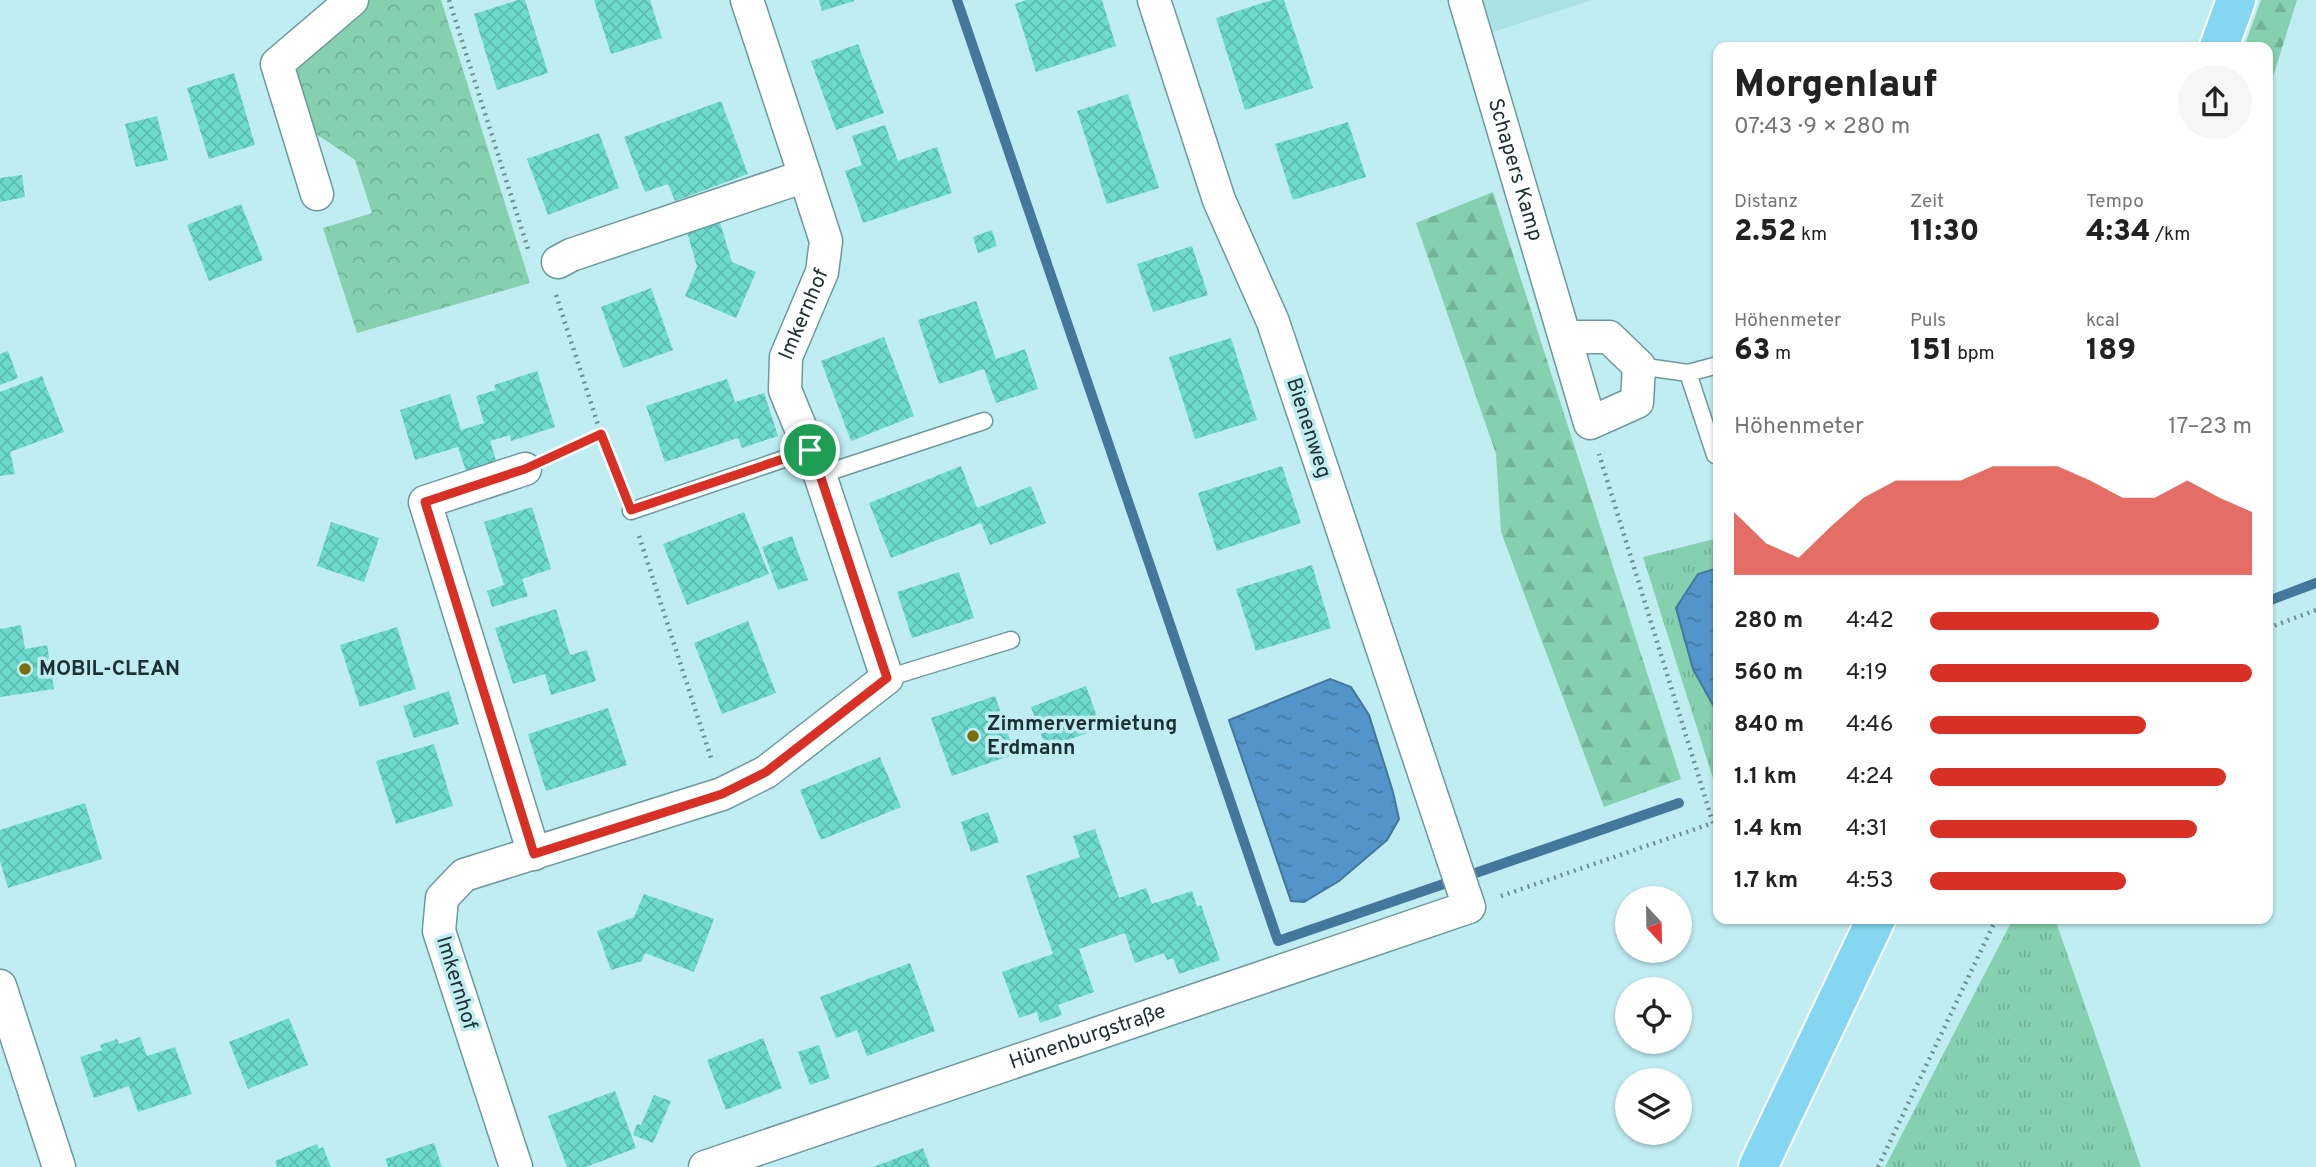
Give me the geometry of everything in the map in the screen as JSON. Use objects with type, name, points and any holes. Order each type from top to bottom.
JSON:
[{"type":"main road","points":[[2221,42],[2236,0]]},
{"type":"main road","points":[[1758,1167],[1874,924]]},
{"type":"street","points":[[317,194],[277,64],[352,0]]},
{"type":"street","name":"Imkernhof","points":[[516,1167],[439,931],[442,898],[464,875],[722,794],[766,772],[887,678],[815,463],[785,390],[786,357],[822,272],[826,241],[747,0]]},
{"type":"street","name":"Bienenweg","points":[[1154,0],[1219,200],[1273,322],[1466,900]]},
{"type":"street","name":"Schapers Kamp","points":[[1465,0],[1590,423]]},
{"type":"street","points":[[548,271],[571,255],[804,176]]},
{"type":"street","points":[[1565,337],[1609,337],[1639,366],[1637,402],[1590,423]]},
{"type":"street","points":[[525,469],[425,502],[534,854]]},
{"type":"street","name":"Hünenburgstraße","points":[[705,1167],[1466,900]]},
{"type":"street","points":[[0,986],[59,1167]]},
{"type":"lane","points":[[1639,366],[1688,373],[1713,366]]},
{"type":"lane","points":[[1688,373],[1713,449]]},
{"type":"lane","points":[[631,510],[984,421]]},
{"type":"lane","name":"Imkernhof","points":[[887,678],[1011,640]]},
{"type":"path","points":[[449,0],[548,271],[601,434],[631,510],[722,794]]},
{"type":"path","points":[[1590,423],[1626,546],[1713,813]]},
{"type":"path","points":[[525,469],[601,434]]},
{"type":"path","points":[[2273,626],[2316,610]]},
{"type":"path","points":[[1466,900],[1713,823]]},
{"type":"path","points":[[1878,1167],[1994,924]]},
{"type":"shaded area","points":[[1481,0],[1592,0],[1490,33]]},
{"type":"green space","points":[[362,0],[441,0],[530,283],[357,333],[323,228],[372,213],[355,160],[307,128],[289,73]]},
{"type":"green space","points":[[2261,0],[2297,0],[2273,77],[2273,42],[2246,42]]},
{"type":"green space","points":[[1493,192],[1681,779],[1604,807],[1501,532],[1496,454],[1416,223]]},
{"type":"green space","points":[[1713,539],[1713,779],[1643,557]]},
{"type":"green space","points":[[2010,924],[2057,924],[2141,1167],[1885,1167]]},
{"type":"water","points":[[1713,570],[1713,705],[1693,669],[1676,608],[1698,574]]},
{"type":"water","points":[[1330,679],[1351,687],[1369,715],[1399,819],[1387,840],[1339,881],[1304,902],[1291,901],[1229,720]]},
{"type":"building","points":[[525,0],[548,73],[497,90],[474,14]]},
{"type":"building","points":[[594,0],[650,0],[662,38],[611,54]]},
{"type":"building","points":[[819,0],[854,0],[854,1],[822,11]]},
{"type":"building","points":[[1026,0],[1102,0],[1116,46],[1036,72],[1015,4]]},
{"type":"building","points":[[1272,0],[1284,0],[1313,88],[1245,110],[1216,18]]},
{"type":"building","points":[[858,44],[884,113],[836,130],[811,61]]},
{"type":"building","points":[[234,73],[255,145],[209,159],[187,88]]},
{"type":"building","points":[[1128,94],[1159,188],[1107,204],[1077,111]]},
{"type":"building","points":[[721,101],[748,174],[675,201],[668,184],[645,192],[624,137]]},
{"type":"building","points":[[157,116],[168,160],[136,167],[125,124]]},
{"type":"building","points":[[1348,122],[1366,177],[1293,200],[1275,144]]},
{"type":"building","points":[[885,125],[898,161],[937,147],[952,193],[863,223],[845,171],[862,165],[852,136]]},
{"type":"building","points":[[599,133],[619,188],[548,215],[527,159]]},
{"type":"building","points":[[22,175],[25,197],[0,202],[0,178]]},
{"type":"building","points":[[241,204],[263,260],[209,281],[187,225]]},
{"type":"building","points":[[718,216],[732,262],[756,272],[736,318],[685,296],[697,267],[686,228]]},
{"type":"building","points":[[992,230],[997,246],[978,253],[973,237]]},
{"type":"building","points":[[1192,246],[1208,295],[1153,312],[1137,264]]},
{"type":"building","points":[[651,288],[673,350],[623,368],[601,307]]},
{"type":"building","points":[[976,301],[996,359],[1025,349],[1038,389],[996,403],[984,369],[939,384],[918,320]]},
{"type":"building","points":[[884,337],[914,416],[851,441],[821,361]]},
{"type":"building","points":[[1231,338],[1257,420],[1195,439],[1169,357]]},
{"type":"building","points":[[8,351],[18,378],[0,385],[0,354]]},
{"type":"building","points":[[537,371],[555,427],[511,441],[510,435],[490,441],[498,467],[468,477],[458,447],[415,460],[400,410],[450,394],[461,430],[484,423],[476,396],[496,390],[494,385]]},
{"type":"building","points":[[42,376],[64,432],[10,452],[15,474],[0,476],[0,392]]},
{"type":"building","points":[[727,379],[735,402],[764,393],[778,436],[742,448],[738,438],[665,462],[646,406]]},
{"type":"building","points":[[961,466],[977,508],[1031,486],[1046,523],[990,545],[981,523],[891,558],[869,503]]},
{"type":"building","points":[[1282,466],[1301,523],[1217,551],[1198,493]]},
{"type":"building","points":[[532,507],[551,569],[522,579],[528,596],[492,607],[487,591],[504,585],[484,522]]},
{"type":"building","points":[[744,512],[769,574],[687,605],[663,544]]},
{"type":"building","points":[[331,522],[379,538],[364,582],[317,566]]},
{"type":"building","points":[[792,536],[808,580],[778,590],[762,547]]},
{"type":"building","points":[[1312,565],[1331,628],[1256,651],[1236,589]]},
{"type":"building","points":[[959,572],[974,618],[912,638],[897,592]]},
{"type":"building","points":[[556,609],[570,655],[587,650],[596,681],[551,695],[545,674],[513,684],[495,628]]},
{"type":"building","points":[[748,621],[776,693],[722,714],[694,643]]},
{"type":"building","name":"MOBIL-CLEAN","points":[[21,625],[25,649],[47,645],[54,689],[0,697],[0,629]]},
{"type":"building","points":[[397,627],[416,689],[360,707],[340,645]]},
{"type":"building","points":[[1086,686],[1101,728],[1046,748],[1031,707]]},
{"type":"building","points":[[449,691],[459,724],[414,738],[403,706]]},
{"type":"building","name":"Zimmervermietung Erdmann","points":[[995,696],[1015,754],[952,776],[931,718]]},
{"type":"building","points":[[608,708],[627,765],[546,791],[528,734]]},
{"type":"building","points":[[434,744],[453,806],[396,824],[376,761]]},
{"type":"building","points":[[880,757],[901,807],[821,840],[800,790]]},
{"type":"building","points":[[85,803],[102,859],[8,888],[0,861],[0,830]]},
{"type":"building","points":[[988,812],[999,842],[971,852],[961,822]]},
{"type":"building","points":[[1095,829],[1119,898],[1146,888],[1152,904],[1192,891],[1197,907],[1201,905],[1220,960],[1179,974],[1173,958],[1167,960],[1164,953],[1135,963],[1125,933],[1079,949],[1094,992],[1058,1005],[1062,1015],[1040,1023],[1037,1012],[1019,1018],[1002,972],[1053,954],[1026,876],[1080,857],[1073,836]]},
{"type":"building","points":[[644,894],[714,919],[694,972],[645,953],[642,961],[611,970],[597,931],[634,917]]},
{"type":"building","points":[[910,963],[935,1031],[867,1056],[857,1030],[836,1038],[820,997]]},
{"type":"building","points":[[289,1018],[308,1065],[248,1089],[229,1042]]},
{"type":"building","points":[[140,1037],[147,1056],[175,1047],[192,1094],[138,1112],[129,1086],[94,1098],[80,1057],[102,1050],[100,1045],[117,1039],[119,1044]]},
{"type":"building","points":[[763,1038],[782,1088],[726,1110],[707,1060]]},
{"type":"building","points":[[819,1045],[830,1078],[810,1085],[798,1052]]},
{"type":"building","points":[[615,1091],[636,1148],[586,1167],[567,1167],[548,1116]]},
{"type":"building","points":[[654,1095],[671,1101],[653,1143],[633,1135],[637,1124],[641,1125]]},
{"type":"building","points":[[434,1143],[442,1167],[388,1167],[385,1159]]},
{"type":"building","points":[[317,1144],[319,1149],[323,1147],[331,1167],[277,1167],[275,1161]]},
{"type":"building","points":[[923,1148],[930,1167],[873,1167]]},
{"type":"waterway","points":[[957,0],[1278,941],[1679,803]]},
{"type":"waterway","points":[[2273,599],[2316,583]]},
{"type":"place","name":"MOBIL-CLEAN","points":[[25,669]]},
{"type":"place","name":"Zimmervermietung Erdmann","points":[[973,736]]},
{"type":"route","points":[[601,434],[631,510],[810,450],[887,678],[766,772],[722,794],[534,854],[425,502],[525,469],[601,434]]}]
